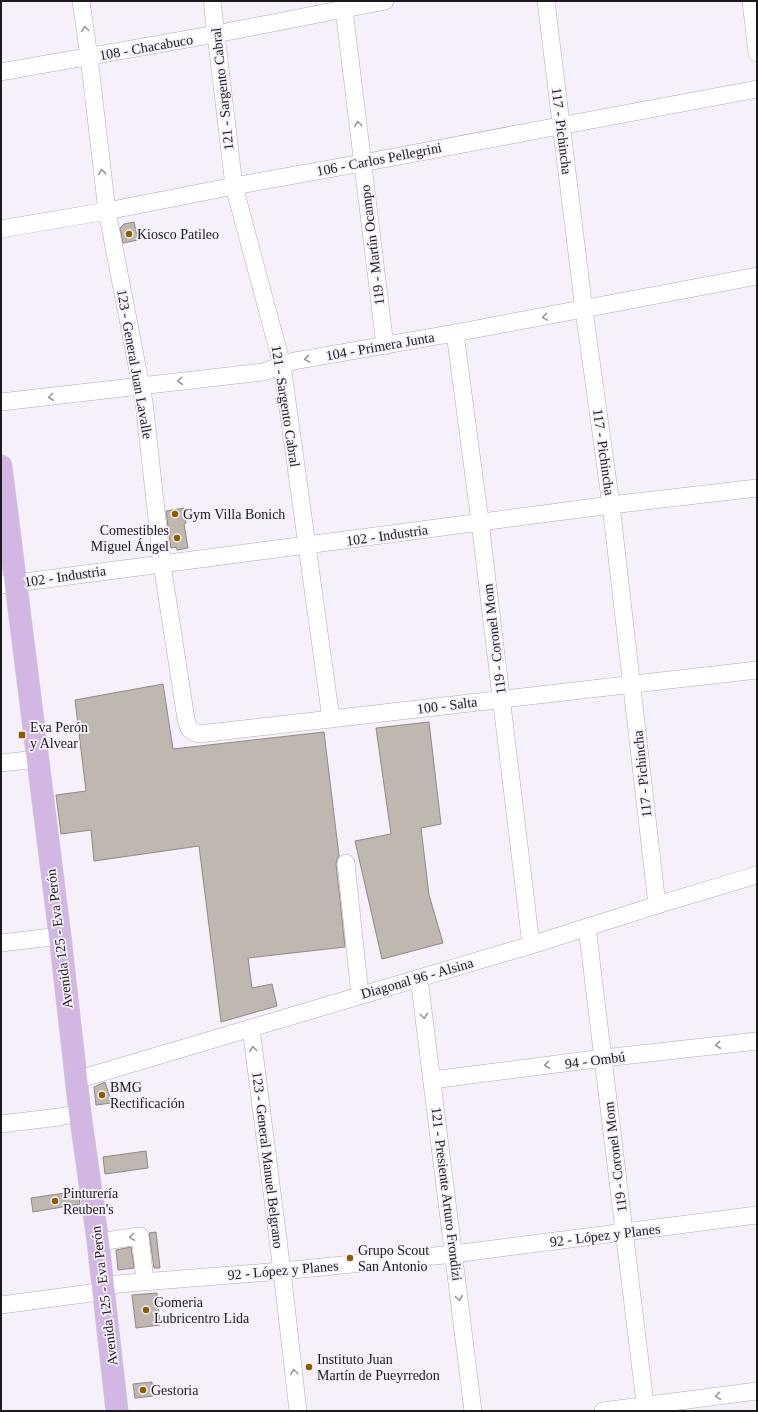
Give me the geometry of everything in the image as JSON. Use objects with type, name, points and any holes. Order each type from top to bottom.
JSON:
[{"type":"main road","name":"Avenida 125 - Eva Perón","points":[[1,466],[9,584],[37,759],[118,1411]]},
{"type":"street","name":"123 - General Juan Lavalle","points":[[81,1],[107,211],[141,386],[162,564],[188,728]]},
{"type":"street","name":"121 - Sargento Cabral","points":[[212,1],[234,186],[282,365],[331,718]]},
{"type":"street","name":"108 - Chacabuco","points":[[1,72],[216,34],[343,5],[385,1]]},
{"type":"street","name":"117 - Pichincha","points":[[546,1],[584,310],[611,505],[657,905]]},
{"type":"street","points":[[751,1],[757,53]]},
{"type":"street","name":"119 - Martín Ocampo","points":[[343,5],[385,346]]},
{"type":"street","name":"106 - Carlos Pellegrini","points":[[1,229],[107,211],[757,89]]},
{"type":"street","name":"104 - Primera Junta","points":[[1,402],[263,372],[294,361],[584,310],[757,276]]},
{"type":"street","name":"119 - Coronel Mom","points":[[455,333],[502,698],[531,945]]},
{"type":"street","name":"102 - Industria","points":[[9,584],[611,505],[757,488]]},
{"type":"street","name":"100 - Salta","points":[[188,728],[192,732],[199,734],[502,698],[757,670]]},
{"type":"street","points":[[1,763],[37,759]]},
{"type":"street","points":[[346,863],[360,995]]},
{"type":"street","name":"Diagonal 96 - Alsina","points":[[76,1080],[531,945],[657,905],[756,880]]},
{"type":"street","name":"119 - Coronel Mom","points":[[587,927],[646,1408]]},
{"type":"street","points":[[1,943],[60,936]]},
{"type":"street","name":"121 - Presiente Arturo Frondizi","points":[[419,978],[473,1411]]},
{"type":"street","name":"123 - General Manuel Belgrano","points":[[251,1028],[298,1411]]},
{"type":"street","name":"94 - Ombú","points":[[432,1080],[604,1058],[757,1041]]},
{"type":"street","points":[[1,1124],[80,1113]]},
{"type":"street","name":"92 - López y Planes","points":[[1,1305],[91,1293],[117,1284],[282,1271],[454,1254],[757,1215]]},
{"type":"street","points":[[98,1242],[140,1236],[145,1281]]},
{"type":"street","points":[[603,1411],[646,1408],[757,1391]]},
{"type":"building","name":"Kiosco Patileo","points":[[134,222],[138,240],[123,243],[120,228],[124,224]]},
{"type":"building","points":[[184,508],[186,523],[184,524],[188,548],[177,550],[176,547],[171,548],[166,511]]},
{"type":"building","points":[[163,684],[173,749],[324,732],[339,856],[336,864],[345,947],[248,958],[252,988],[272,984],[277,1006],[221,1022],[199,846],[94,861],[91,830],[61,834],[56,795],[86,791],[75,700]]},
{"type":"building","points":[[429,722],[441,824],[421,828],[429,895],[443,943],[382,959],[355,841],[391,834],[376,728]]},
{"type":"building","name":"BMG Rectificación","points":[[105,1082],[112,1103],[96,1105],[94,1087]]},
{"type":"building","points":[[146,1151],[148,1168],[105,1174],[103,1157]]},
{"type":"building","name":"Pinturería Reuben's","points":[[78,1191],[80,1204],[33,1212],[31,1198]]},
{"type":"building","points":[[156,1232],[160,1268],[154,1268],[149,1233]]},
{"type":"building","points":[[131,1247],[134,1268],[118,1270],[116,1250]]},
{"type":"building","name":"Gomeria Lubricentro Lida","points":[[157,1293],[160,1325],[136,1328],[132,1295]]},
{"type":"building","name":"Gestoria","points":[[152,1382],[153,1396],[135,1398],[133,1384]]},
{"type":"place","name":"Kiosco Patileo","points":[[129,234]]},
{"type":"place","name":"Gym Villa Bonich","points":[[175,514]]},
{"type":"place","name":"Comestibles Miguel Ángel","points":[[177,538]]},
{"type":"place","name":"Eva Perón y Alvear","points":[[22,735]]},
{"type":"place","name":"BMG Rectificación","points":[[102,1095]]},
{"type":"place","name":"Pinturería Reuben's","points":[[55,1201]]},
{"type":"place","name":"Grupo Scout San Antonio","points":[[350,1258]]},
{"type":"place","name":"Gomeria Lubricentro Lida","points":[[146,1310]]},
{"type":"place","name":"Instituto Juan Martín de Pueyrredon","points":[[309,1367]]},
{"type":"place","name":"Gestoria","points":[[143,1390]]}]
